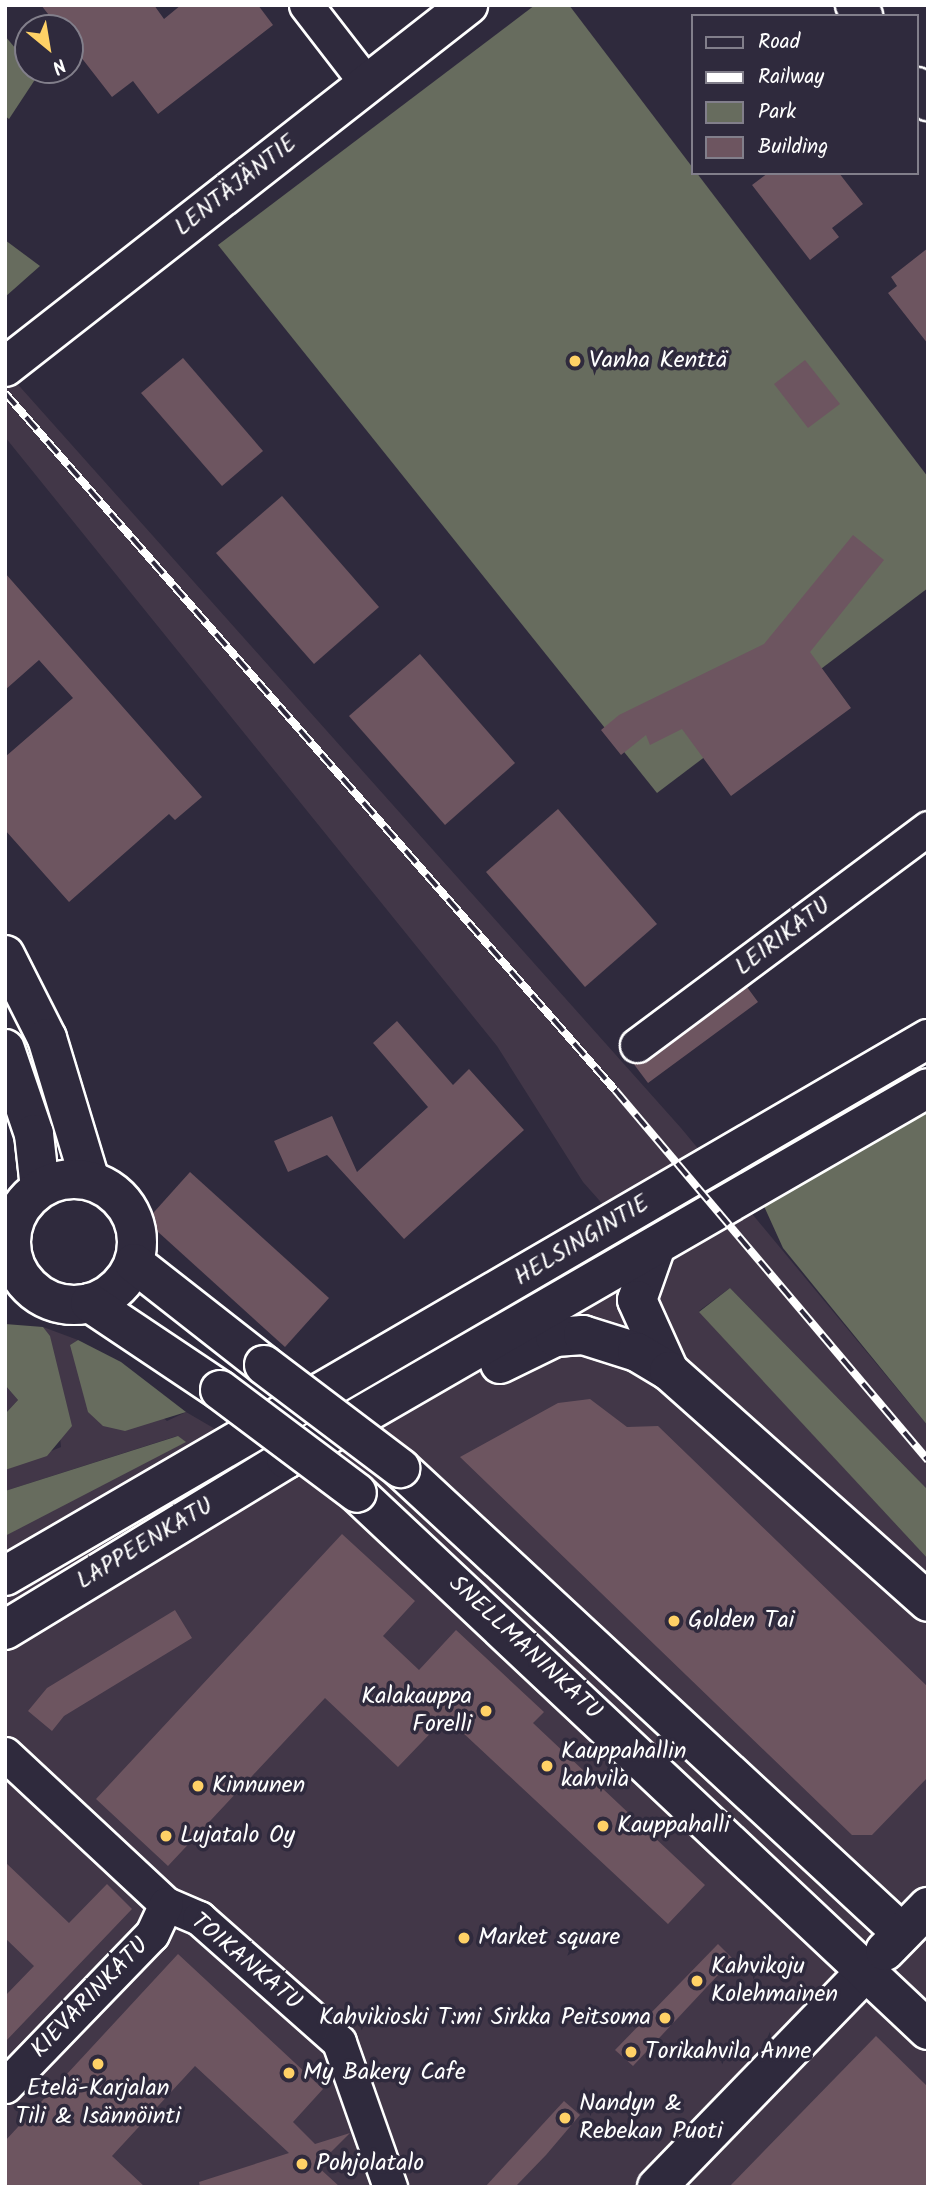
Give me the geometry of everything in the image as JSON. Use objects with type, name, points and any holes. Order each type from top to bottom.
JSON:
[{"type":"main road","name":"LENTÄJÄNTIE","points":[[5,367],[468,5]]},
{"type":"main road","points":[[5,955],[47,1038],[89,1180]]},
{"type":"main road","name":"HELSINGINTIE","points":[[236,1444],[928,1039]]},
{"type":"main road","points":[[5,1049],[34,1134],[40,1188]]},
{"type":"main road","name":"HELSINGINTIE","points":[[286,1459],[928,1088]]},
{"type":"main road","points":[[89,1180],[109,1188],[130,1212],[138,1242],[134,1263],[124,1281],[90,1303],[69,1305],[40,1294],[18,1272],[8,1253],[16,1215],[40,1188],[89,1180]]},
{"type":"main road","points":[[656,1246],[637,1300],[669,1371]]},
{"type":"main road","name":"SNELLMANINKATU","points":[[134,1263],[400,1468],[915,1920]]},
{"type":"main road","name":"SNELLMANINKATU","points":[[90,1303],[220,1391],[357,1493],[928,2030]]},
{"type":"main road","points":[[364,1414],[463,1381],[555,1337],[612,1342],[669,1371],[928,1602]]},
{"type":"main road","name":"LAPPEENKATU","points":[[5,1576],[236,1444]]},
{"type":"main road","name":"LAPPEENKATU","points":[[5,1630],[286,1459]]},
{"type":"main road","points":[[657,2187],[915,1920]]},
{"type":"street","points":[[306,5],[367,84]]},
{"type":"street","name":"LEIRIKATU","points":[[637,1045],[928,828]]},
{"type":"street","name":"TOIKANKATU","points":[[5,1754],[166,1904],[199,1917],[339,2042],[390,2187]]},
{"type":"street","name":"KIEVARINKATU","points":[[5,2086],[152,1934],[166,1904]]},
{"type":"shaded area","points":[[5,370],[681,1128],[928,1426],[928,1490],[730,1288],[699,1311],[928,1559],[928,2187],[5,2187],[5,1536],[177,1436],[5,1491],[5,1470],[61,1447],[50,1337],[43,1327],[78,1340],[70,1345],[167,1421],[186,1412],[253,1451],[630,1235],[583,1182],[497,1046],[5,437]]},
{"type":"shaded area","points":[[5,1385],[18,1400],[5,1414]]},
{"type":"green space","name":"Vanha Kenttä","points":[[535,5],[569,5],[692,167],[692,175],[698,175],[928,477],[928,588],[657,793],[218,245]]},
{"type":"green space","points":[[5,36],[14,47],[14,84],[32,84],[9,119],[5,116]]},
{"type":"green space","points":[[5,240],[40,266],[5,297]]},
{"type":"green space","points":[[928,1109],[928,1426],[783,1248],[763,1204]]},
{"type":"green space","points":[[730,1288],[928,1490],[928,1559],[699,1312]]},
{"type":"green space","points":[[5,1324],[43,1327],[50,1336],[72,1426],[47,1456],[5,1470],[5,1414],[18,1400],[5,1385]]},
{"type":"green space","points":[[78,1340],[121,1362],[186,1412],[125,1431],[103,1426],[88,1412],[70,1345]]},
{"type":"green space","points":[[178,1436],[186,1442],[5,1536],[5,1491]]},
{"type":"building","points":[[41,5],[154,5],[164,19],[181,5],[258,5],[273,25],[158,114],[133,81],[112,97],[84,61],[84,14],[48,14]]},
{"type":"building","points":[[765,175],[841,175],[863,204],[832,228],[839,237],[810,260],[752,185]]},
{"type":"building","points":[[928,248],[928,344],[888,293],[897,286],[891,277]]},
{"type":"building","points":[[183,358],[263,451],[222,486],[141,393]]},
{"type":"building","points":[[805,360],[840,404],[808,428],[774,384]]},
{"type":"building","points":[[282,496],[379,607],[314,664],[216,553]]},
{"type":"building","points":[[853,535],[884,560],[810,652],[851,708],[731,796],[682,729],[650,745],[646,735],[621,755],[601,730],[619,715],[764,644]]},
{"type":"building","points":[[5,573],[202,797],[175,820],[169,814],[69,902],[5,830],[5,757],[73,698],[39,660],[5,690]]},
{"type":"building","points":[[420,654],[515,763],[445,825],[349,716]]},
{"type":"building","points":[[558,809],[657,924],[585,987],[486,872]]},
{"type":"building","points":[[747,987],[758,1002],[648,1083],[633,1063],[649,1060]]},
{"type":"building","points":[[397,1021],[453,1085],[469,1069],[524,1130],[404,1239],[327,1155],[288,1172],[274,1141],[332,1116],[357,1172],[428,1107],[373,1043]]},
{"type":"building","points":[[190,1172],[329,1298],[285,1347],[146,1221]]},
{"type":"building","points":[[590,1399],[627,1427],[658,1426],[928,1687],[928,1777],[872,1835],[852,1835],[460,1457],[558,1403]]},
{"type":"building","points":[[342,1534],[415,1601],[383,1636],[419,1670],[456,1630],[544,1712],[533,1723],[705,1885],[668,1924],[446,1717],[398,1767],[325,1698],[168,1866],[96,1799]]},
{"type":"building","points":[[175,1610],[192,1638],[64,1716],[52,1731],[28,1711],[47,1688]]},
{"type":"building","points":[[5,1862],[69,1923],[107,1884],[132,1909],[5,2042],[5,1996],[34,1966],[5,1938]]},
{"type":"building","points":[[718,1944],[733,1959],[633,2066],[615,2050]]},
{"type":"building","points":[[178,1954],[323,2089],[293,2122],[315,2144],[350,2133],[317,2166],[340,2187],[200,2187],[199,2182],[289,2153],[195,2066],[112,2156],[145,2187],[5,2187],[5,2141]]},
{"type":"building","points":[[876,2036],[928,2087],[928,2187],[729,2187]]},
{"type":"building","points":[[564,2101],[580,2115],[546,2155],[515,2187],[485,2187]]},
{"type":"railway","points":[[5,393],[615,1090],[928,1460]]},
{"type":"place","name":"Vanha Kenttä","points":[[575,361]]},
{"type":"place","name":"Golden Tai","points":[[674,1621]]},
{"type":"place","name":"Kalakauppa Forelli","points":[[486,1711]]},
{"type":"place","name":"Kauppahallin kahvila","points":[[547,1766]]},
{"type":"place","name":"Kinnunen","points":[[198,1786]]},
{"type":"place","name":"Kauppahalli","points":[[603,1826]]},
{"type":"place","name":"Lujatalo Oy","points":[[166,1836]]},
{"type":"place","name":"Market square","points":[[464,1938]]},
{"type":"place","name":"Kahvikoju Kolehmainen","points":[[697,1981]]},
{"type":"place","name":"Kahvikioski T:mi Sirkka Peitsoma","points":[[665,2018]]},
{"type":"place","name":"Torikahvila Anne","points":[[631,2052]]},
{"type":"place","name":"Etelä-Karjalan Tili & Isännöinti","points":[[98,2064]]},
{"type":"place","name":"My Bakery Cafe","points":[[289,2073]]},
{"type":"place","name":"Nandyn & Rebekan Puoti","points":[[565,2118]]},
{"type":"place","name":"Pohjolatalo","points":[[302,2164]]}]
